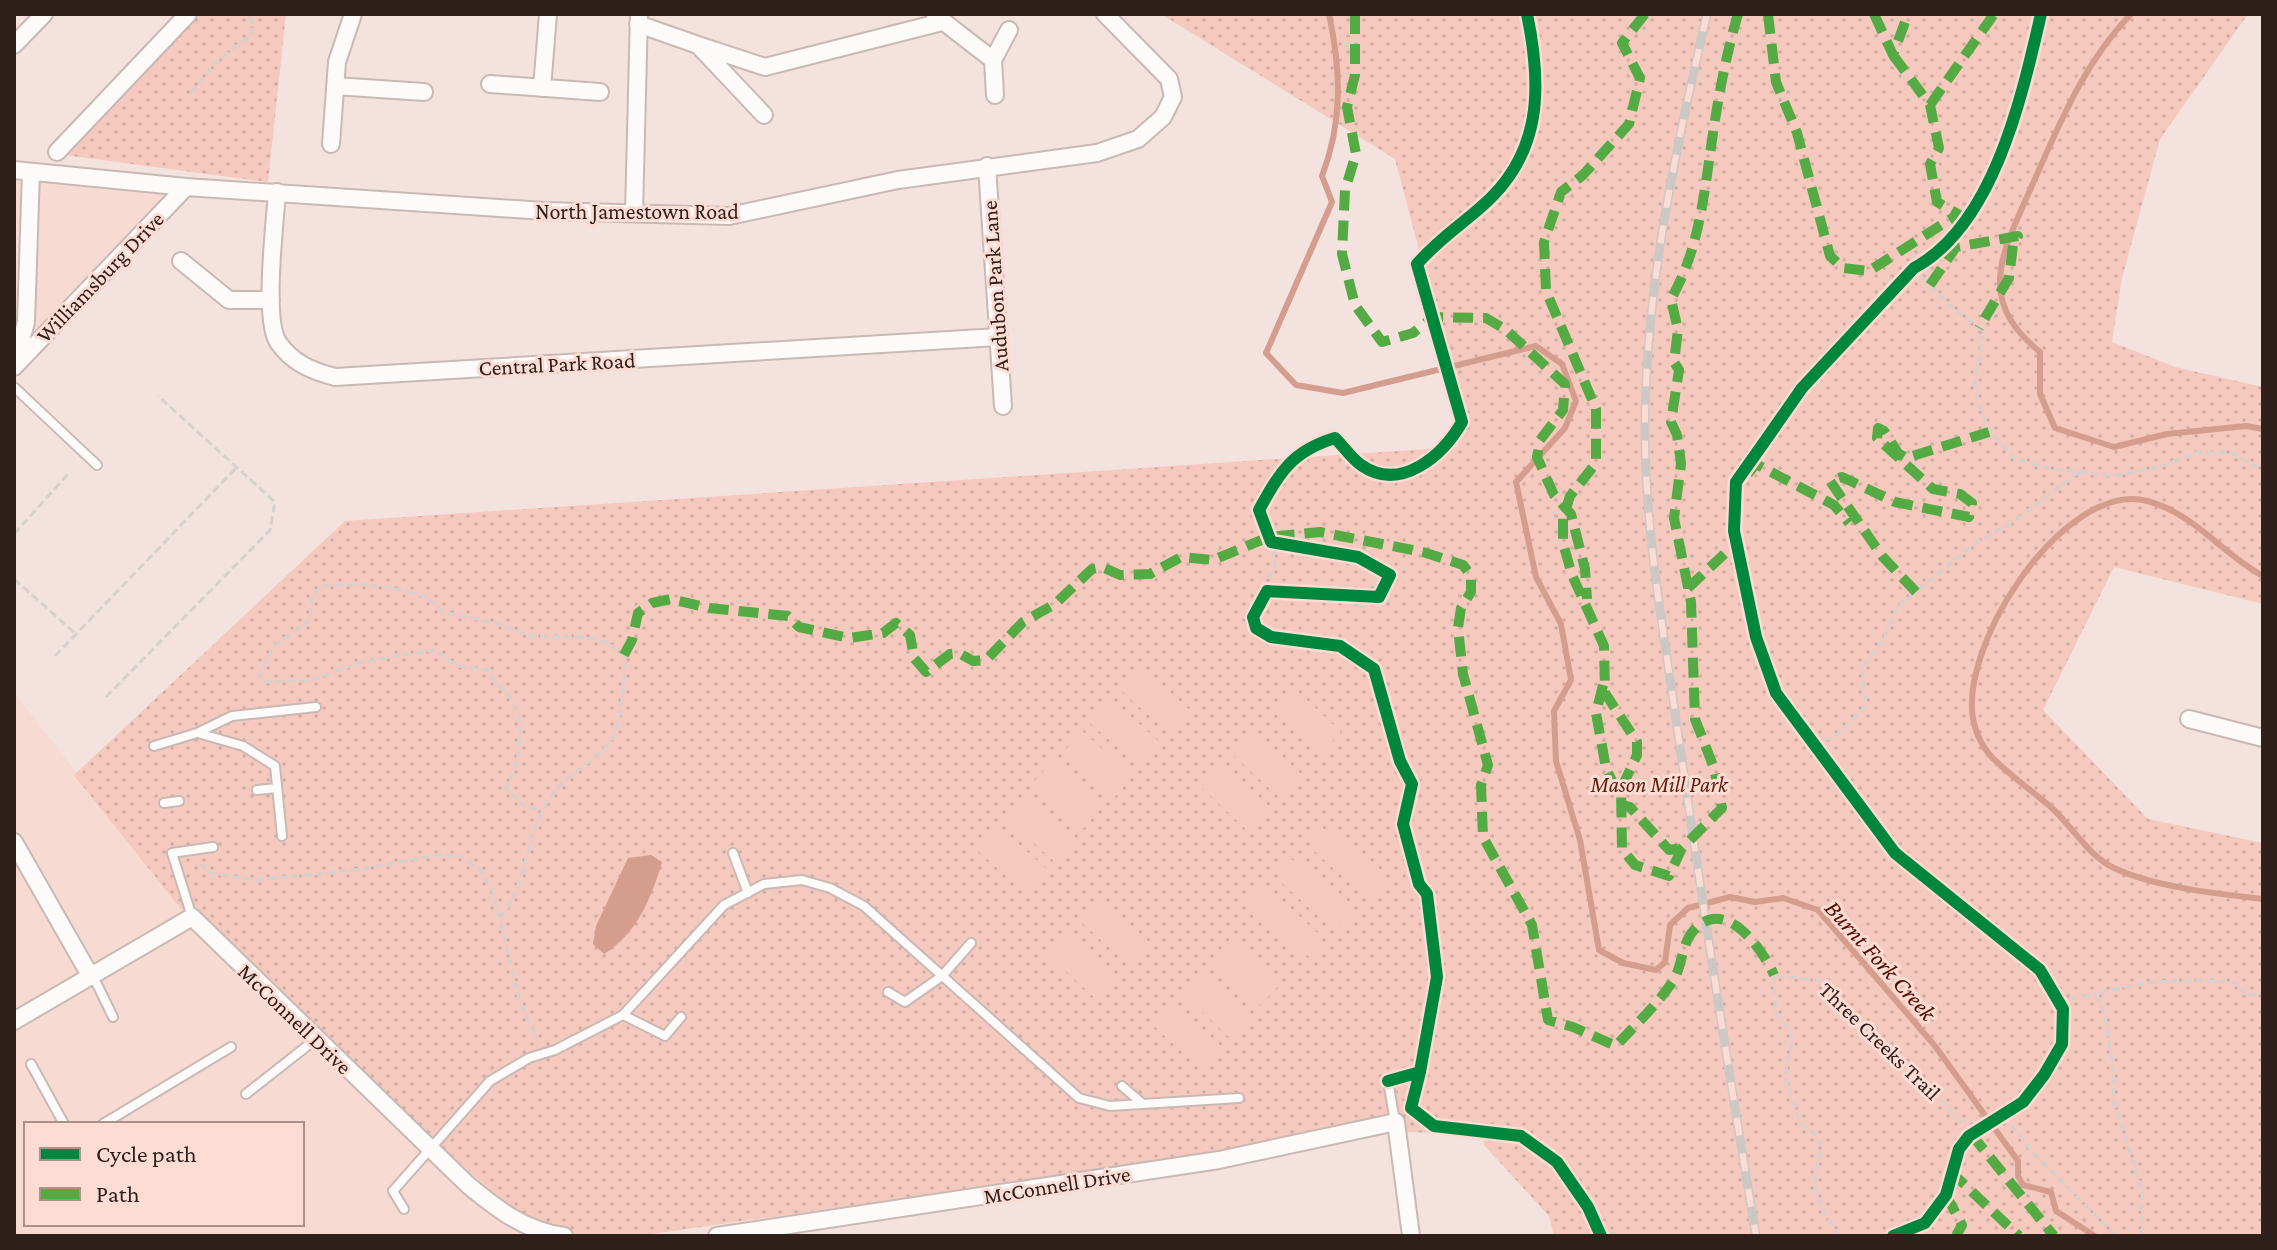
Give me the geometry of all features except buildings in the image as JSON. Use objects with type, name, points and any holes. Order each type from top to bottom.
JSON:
[{"type":"street","points":[[14,45],[44,14]]},
{"type":"street","points":[[57,152],[188,14]]},
{"type":"street","points":[[331,144],[337,62],[353,14]]},
{"type":"street","points":[[542,88],[548,14]]},
{"type":"street","name":"North Jamestown Road","points":[[22,171],[186,187],[544,211],[729,216],[987,166],[1097,153],[1138,139],[1163,117],[1173,97],[1169,79],[1105,14]]},
{"type":"street","points":[[634,213],[639,19],[698,45],[765,67],[938,18],[993,60]]},
{"type":"street","points":[[995,95],[993,60],[1009,30]]},
{"type":"street","points":[[698,45],[764,115]]},
{"type":"street","points":[[490,84],[600,92]]},
{"type":"street","points":[[335,86],[424,92]]},
{"type":"street","name":"Audubon Park Lane","points":[[987,166],[1003,406]]},
{"type":"street","points":[[14,366],[26,322],[20,278],[22,171]]},
{"type":"street","name":"Williamsburg Drive","points":[[14,366],[186,187]]},
{"type":"street","name":"Central Park Road","points":[[277,192],[271,300],[277,340],[307,370],[335,377],[998,337]]},
{"type":"street","points":[[181,261],[229,300],[271,300]]},
{"type":"street","points":[[2189,719],[2263,738]]},
{"type":"street","points":[[14,842],[92,976]]},
{"type":"street","points":[[14,1021],[192,917]]},
{"type":"street","name":"McConnell Drive","points":[[192,917],[429,1148],[509,1218],[547,1234],[564,1236]]},
{"type":"street","points":[[1396,1122],[1411,1236]]},
{"type":"street","name":"McConnell Drive","points":[[717,1236],[1219,1160],[1396,1122]]},
{"type":"lane","points":[[14,387],[97,465]]},
{"type":"lane","points":[[154,746],[197,733],[232,716],[316,707]]},
{"type":"lane","points":[[197,733],[243,746],[271,760],[275,766],[282,836]]},
{"type":"lane","points":[[257,790],[277,788]]},
{"type":"lane","points":[[164,803],[179,801]]},
{"type":"lane","points":[[192,917],[172,853],[213,847]]},
{"type":"lane","points":[[733,853],[748,893]]},
{"type":"lane","points":[[404,1209],[393,1191],[490,1081],[511,1067],[555,1050],[623,1015],[724,905],[764,884],[802,880],[830,888],[864,906],[1079,1098],[1110,1106],[1239,1098]]},
{"type":"lane","points":[[888,992],[905,1002],[942,976],[971,943]]},
{"type":"lane","points":[[92,976],[113,1017]]},
{"type":"lane","points":[[623,1015],[665,1036],[681,1017]]},
{"type":"lane","points":[[246,1094],[316,1039]]},
{"type":"lane","points":[[106,1122],[231,1047]]},
{"type":"lane","points":[[31,1064],[63,1122]]},
{"type":"lane","points":[[1388,1081],[1396,1122]]},
{"type":"lane","points":[[1122,1086],[1142,1103]]},
{"type":"path","points":[[191,93],[215,63],[252,34],[252,20],[245,14]]},
{"type":"path","points":[[1929,260],[1910,272],[1984,332],[1975,379],[1977,399],[1988,429],[2015,459],[2113,476],[2159,467],[2198,452],[2231,453],[2263,470]]},
{"type":"path","points":[[106,697],[270,530],[275,502],[158,396]]},
{"type":"path","points":[[55,656],[237,467]]},
{"type":"path","points":[[1803,730],[1816,747],[1834,738],[1866,706],[1862,667],[1883,641],[1898,606],[1977,542],[2036,506],[2079,472]]},
{"type":"path","points":[[14,534],[69,473]]},
{"type":"path","points":[[1256,605],[1267,591],[1269,575],[1275,564],[1277,542],[1264,524]]},
{"type":"path","points":[[14,579],[76,634]]},
{"type":"path","points":[[500,919],[522,881],[542,811],[555,789],[610,743],[626,671],[624,655],[606,642],[582,637],[528,636],[499,624],[443,612],[427,597],[362,584],[322,586],[312,595],[310,620],[267,654],[259,675],[265,682],[312,680],[362,662],[435,650],[457,666],[488,670],[495,684],[512,701],[519,719],[516,765],[506,788],[524,806],[542,811]]},
{"type":"path","points":[[1267,591],[1281,590]]},
{"type":"path","points":[[191,850],[200,866],[211,873],[254,880],[355,870],[437,855],[461,856],[480,870],[493,892],[519,999],[537,1040]]},
{"type":"path","points":[[2057,1000],[2119,987],[2212,980],[2236,983],[2246,996],[2263,994]]},
{"type":"path","points":[[2097,994],[2105,1017],[2114,1074],[2113,1099],[2142,1191],[2142,1236]]},
{"type":"shaded area","points":[[14,177],[174,185],[14,363]]},
{"type":"shaded area","points":[[14,692],[189,919],[541,1236],[14,1236]]},
{"type":"shaded area","points":[[651,855],[662,862],[648,902],[625,936],[604,954],[593,944],[596,926],[628,858]]},
{"type":"green space","points":[[201,14],[286,14],[268,182],[65,155]]},
{"type":"green space","name":"Mason Mill Park","points":[[1161,14],[2248,14],[2160,139],[2122,278],[2112,342],[2175,367],[2263,387],[2263,604],[2114,567],[2043,710],[2148,819],[2263,843],[2263,1236],[1554,1236],[1549,1216],[1484,1145],[1484,1135],[1383,1131],[637,1236],[541,1236],[189,919],[74,775],[345,521],[1458,447],[1422,261],[1395,159]]},
{"type":"green space","points":[[1140,666],[1191,711],[1170,734],[1119,689]]},
{"type":"green space","points":[[1292,686],[1341,732],[1320,755],[1271,710]]},
{"type":"green space","points":[[1111,699],[1162,744],[1141,768],[1090,723]]},
{"type":"green space","points":[[1253,729],[1302,775],[1280,798],[1231,753]]},
{"type":"green space","points":[[1082,731],[1133,776],[1112,800],[1061,755]]},
{"type":"green space","points":[[1053,760],[1104,805],[1083,829],[1032,784]]},
{"type":"green space","points":[[1222,763],[1271,808],[1249,832],[1200,786]]},
{"type":"green space","points":[[1025,793],[1076,838],[1055,862],[1004,817]]},
{"type":"green space","points":[[996,824],[1047,869],[1025,893],[975,848]]},
{"type":"green space","points":[[1319,824],[1327,832],[1333,826],[1383,872],[1378,877],[1386,884],[1374,897],[1366,890],[1362,894],[1312,849],[1315,845],[1307,837]]},
{"type":"green space","points":[[1289,857],[1297,864],[1302,859],[1352,905],[1348,910],[1356,918],[1344,930],[1336,922],[1331,928],[1281,882],[1285,877],[1277,870]]},
{"type":"green space","points":[[1260,888],[1269,896],[1273,892],[1323,938],[1320,942],[1327,949],[1315,962],[1307,955],[1302,960],[1252,915],[1257,909],[1248,901]]},
{"type":"green space","points":[[1100,897],[1149,942],[1128,965],[1078,919]]},
{"type":"green space","points":[[1068,931],[1117,977],[1096,999],[1047,954]]},
{"type":"green space","points":[[1232,937],[1281,983],[1260,1006],[1211,960]]},
{"type":"green space","points":[[1203,970],[1252,1016],[1231,1039],[1182,993]]},
{"type":"green space","points":[[1172,1002],[1222,1047],[1201,1070],[1152,1024]]},
{"type":"waterway","name":"Burnt Fork Creek","points":[[1329,14],[1338,96],[1334,136],[1322,176],[1332,202],[1266,353],[1296,385],[1343,393],[1536,346],[1562,364],[1576,401],[1565,428],[1516,482],[1536,577],[1561,624],[1571,680],[1554,711],[1556,761],[1580,840],[1599,950],[1623,963],[1656,970],[1665,962],[1670,925],[1688,908],[1730,897],[1755,902],[1783,898],[1818,910],[1935,1046],[2018,1161],[2018,1176],[2023,1185],[2051,1192],[2056,1211],[2095,1236]]},
{"type":"waterway","points":[[2131,14],[2083,78],[2013,228],[2001,269],[2003,302],[2017,329],[2040,352],[2040,394],[2055,428],[2114,447],[2167,434],[2246,426],[2263,429]]},
{"type":"waterway","points":[[2263,576],[2194,524],[2164,507],[2147,501],[2115,501],[2082,516],[2050,543],[2021,578],[1997,617],[1980,657],[1972,695],[1975,727],[1989,754],[2053,809],[2105,863],[2130,875],[2167,885],[2263,899]]},
{"type":"railway","points":[[1707,14],[1673,171],[1656,277],[1646,383],[1646,474],[1662,622],[1756,1236]]},
{"type":"marked path","points":[[1355,14],[1355,75],[1347,107],[1356,154],[1345,190],[1342,254],[1355,305],[1382,342],[1413,333],[1433,317],[1486,318],[1506,330],[1565,384],[1563,410],[1540,440],[1537,457],[1554,495],[1571,514],[1585,569],[1587,599]]},
{"type":"marked path","points":[[1645,14],[1622,43],[1640,78],[1629,124],[1583,175],[1561,192],[1544,242],[1546,291],[1596,409],[1596,463],[1570,496],[1563,518],[1563,543],[1572,575],[1604,646],[1605,693],[1637,742],[1637,755],[1621,789],[1622,849],[1635,865],[1669,876],[1682,848],[1722,808],[1714,768],[1695,719],[1691,602],[1674,518],[1681,463],[1677,435],[1671,422],[1679,370],[1674,362],[1678,330],[1671,299],[1688,261],[1699,222],[1720,92],[1738,14]]},
{"type":"marked path","points":[[1768,14],[1776,82],[1797,133],[1830,256],[1843,268],[1869,271],[1957,215]]},
{"type":"marked path","points":[[1874,14],[1893,55],[1908,14]]},
{"type":"marked path","points":[[1930,105],[1994,14]]},
{"type":"marked path","points":[[1893,55],[1930,105],[1939,148],[1930,164],[1937,202],[1963,217]]},
{"type":"marked path","points":[[1930,285],[1956,247],[2018,236],[2013,245],[2009,278],[1979,328]]},
{"type":"marked path","points":[[1916,592],[1882,556],[1830,481],[1842,477],[1895,502],[1969,517],[1972,503],[1960,494],[1933,489],[1877,438],[1878,428],[1884,431],[1898,453],[1906,458],[1989,432]]},
{"type":"marked path","points":[[1748,474],[1756,464],[1834,505],[1849,523]]},
{"type":"marked path","points":[[624,655],[632,640],[638,613],[652,603],[671,599],[709,608],[788,616],[799,627],[849,638],[883,633],[896,623],[910,635],[914,658],[926,672],[950,654],[959,653],[973,661],[986,660],[1023,622],[1055,604],[1092,569],[1102,567],[1120,575],[1150,574],[1181,557],[1213,560],[1269,537],[1320,532],[1423,552],[1463,565],[1471,576],[1471,592],[1461,608],[1458,628],[1463,674],[1488,765],[1481,785],[1483,837],[1532,925],[1548,1020],[1616,1046],[1667,990],[1676,975],[1690,936],[1706,921],[1718,919],[1730,922],[1741,930],[1761,952],[1774,975]]},
{"type":"marked path","points":[[1688,588],[1736,543]]},
{"type":"marked path","points":[[1603,685],[1596,713],[1606,768],[1623,805],[1630,807],[1669,850],[1682,848]]},
{"type":"marked path","points":[[1971,1134],[2054,1236]]},
{"type":"marked path","points":[[1950,1171],[2019,1236]]},
{"type":"marked path","points":[[1946,1195],[1962,1225],[1956,1236]]},
{"type":"cycle path","points":[[1388,1081],[1420,1072],[1437,977],[1427,894],[1419,884],[1403,824],[1412,784],[1400,761],[1374,669],[1340,646],[1271,637],[1256,628],[1253,617],[1267,591],[1379,597],[1390,575],[1358,557],[1271,542],[1259,510],[1289,465],[1320,443],[1335,438],[1361,465],[1376,473],[1391,475],[1406,472],[1432,457],[1444,447],[1462,422],[1417,264],[1501,186],[1527,142],[1535,93],[1535,67],[1527,14]]},
{"type":"cycle path","points":[[1893,1236],[1925,1223],[1946,1195],[1959,1149],[1969,1136],[2023,1102],[2044,1075],[2062,1044],[2063,1009],[2040,970],[1895,853],[1776,693],[1756,637],[1734,531],[1736,482],[1802,388],[1914,268],[1942,248],[1965,222],[1984,190],[2014,119],[2041,14]]},
{"type":"cycle path","points":[[1420,1072],[1411,1108],[1434,1126],[1521,1136],[1557,1162],[1588,1207],[1601,1236]]}]
